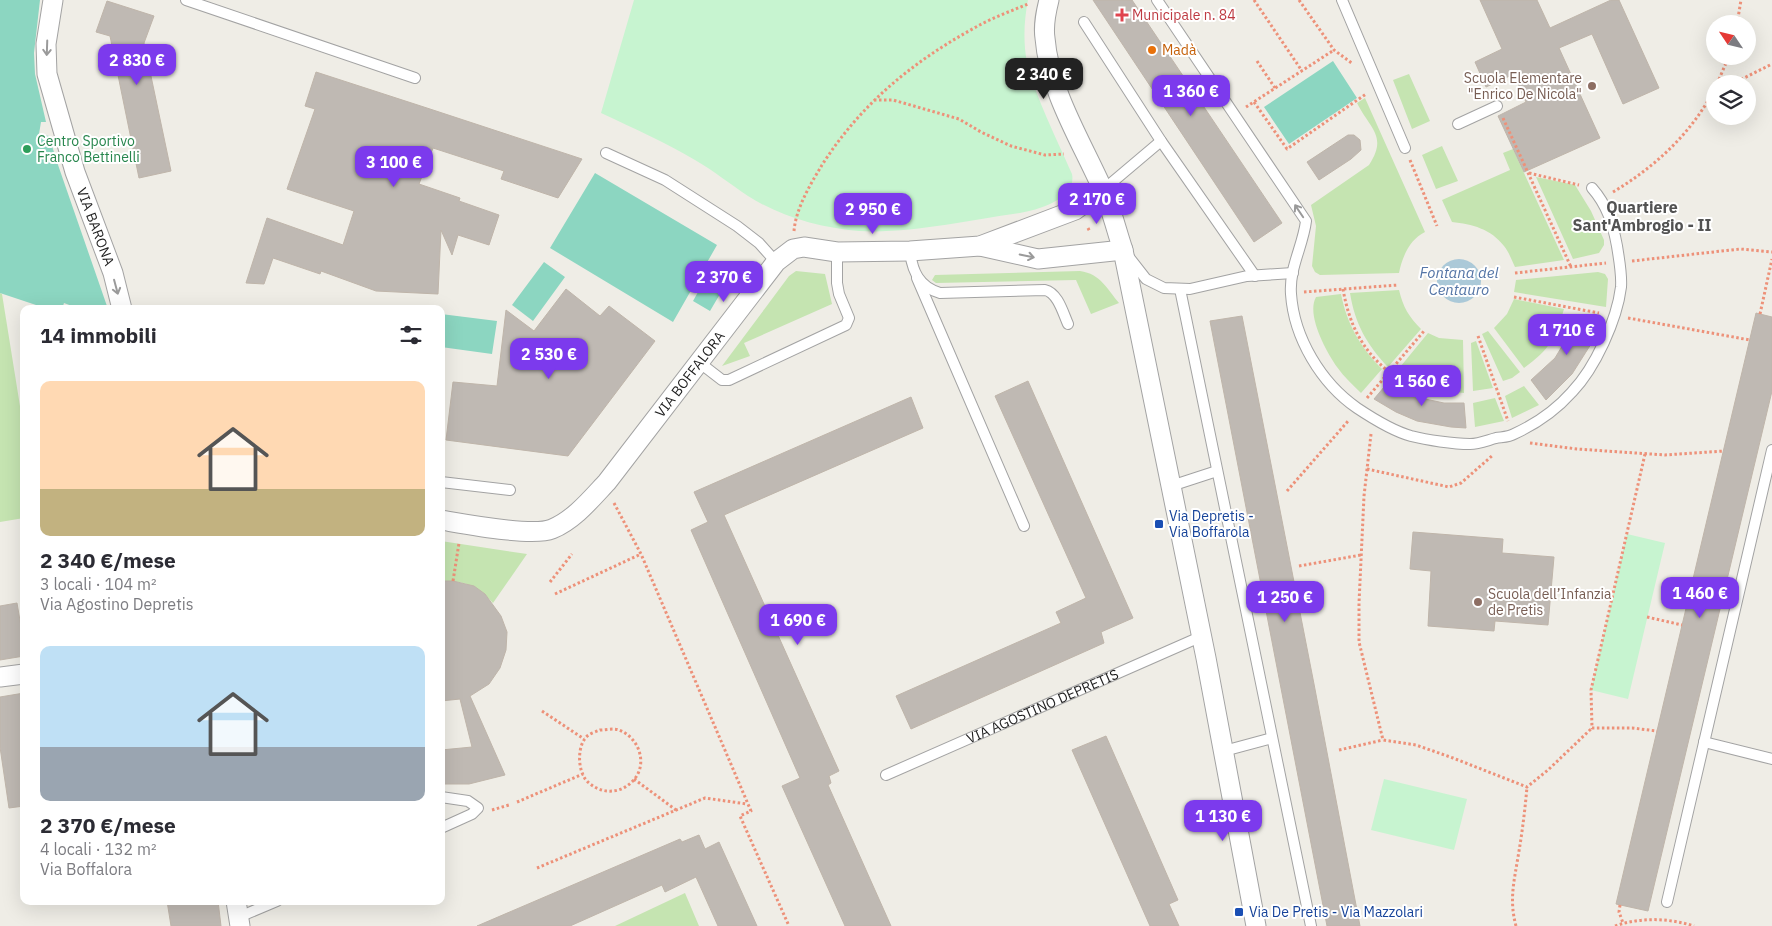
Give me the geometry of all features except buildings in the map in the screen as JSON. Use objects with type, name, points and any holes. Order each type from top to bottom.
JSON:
[{"type":"street","name":"VIA BARONA","points":[[54,0],[46,44],[47,74],[75,172],[113,273],[121,305]]},
{"type":"street","points":[[1040,1],[1045,16],[1044,37],[1054,80],[1103,190],[1123,250],[1224,751],[1256,926]]},
{"type":"street","points":[[980,246],[1075,210],[1103,190]]},
{"type":"street","points":[[793,249],[812,248],[837,252],[910,251],[980,246],[1038,258],[1123,250]]},
{"type":"street","name":"VIA BOFFALORA","points":[[445,521],[533,532],[551,530],[565,522],[587,504],[607,482],[776,262],[793,249]]},
{"type":"street","points":[[0,678],[20,675]]},
{"type":"lane","points":[[186,0],[414,78]]},
{"type":"lane","points":[[1157,0],[1306,221],[1292,273],[1291,294],[1295,320],[1306,348],[1325,378],[1346,400],[1373,418],[1409,436],[1471,444],[1513,435],[1548,415],[1573,391],[1596,359],[1613,322],[1621,287],[1613,224],[1601,199],[1592,188]]},
{"type":"lane","points":[[1342,0],[1405,148]]},
{"type":"lane","points":[[1084,22],[1161,140],[1255,276]]},
{"type":"lane","points":[[1458,124],[1498,106]]},
{"type":"lane","points":[[1103,190],[1161,140]]},
{"type":"lane","points":[[606,154],[665,180],[737,226],[759,243],[776,262]]},
{"type":"lane","points":[[1123,250],[1146,279],[1164,288],[1190,289],[1255,276],[1292,273]]},
{"type":"lane","points":[[910,251],[912,269],[1024,526]]},
{"type":"lane","points":[[700,363],[722,380],[729,380],[846,325],[849,318],[839,294],[837,252]]},
{"type":"lane","points":[[916,278],[934,291],[940,292],[1050,291],[1068,324]]},
{"type":"lane","points":[[1180,289],[1311,926]]},
{"type":"lane","points":[[1667,902],[1771,461],[1772,450]]},
{"type":"lane","points":[[1170,486],[1217,471]]},
{"type":"lane","points":[[445,482],[510,490]]},
{"type":"lane","name":"VIA AGOSTINO DEPRETIS","points":[[886,775],[1200,637]]},
{"type":"lane","points":[[1224,751],[1272,738]]},
{"type":"lane","points":[[1704,742],[1772,759]]},
{"type":"lane","points":[[445,798],[468,801],[474,803],[478,808],[472,814],[445,826]]},
{"type":"lane","points":[[238,915],[266,905]]},
{"type":"path","points":[[1254,0],[1302,71]]},
{"type":"path","points":[[1299,0],[1334,50],[1354,65],[1358,72]]},
{"type":"path","points":[[1738,15],[1741,0]]},
{"type":"path","points":[[793,249],[795,220],[810,183],[838,139],[874,100],[927,57],[977,26],[1040,1]]},
{"type":"path","points":[[1234,115],[1334,50]]},
{"type":"path","points":[[1258,61],[1275,88]]},
{"type":"path","points":[[1750,75],[1772,64]]},
{"type":"path","points":[[1254,102],[1286,149],[1369,93],[1365,86]]},
{"type":"path","points":[[874,100],[893,100],[959,119],[1011,146],[1045,155],[1085,153]]},
{"type":"path","points":[[1601,199],[1635,178],[1668,152],[1706,104]]},
{"type":"path","points":[[1498,106],[1571,267]]},
{"type":"path","points":[[1405,148],[1437,226]]},
{"type":"path","points":[[1528,173],[1592,188]]},
{"type":"path","points":[[1515,273],[1740,249],[1772,252]]},
{"type":"path","points":[[1760,314],[1772,259]]},
{"type":"path","points":[[1291,294],[1398,285]]},
{"type":"path","points":[[1343,289],[1346,308],[1352,326],[1369,353],[1389,372]]},
{"type":"path","points":[[1514,297],[1750,340]]},
{"type":"path","points":[[1478,336],[1513,435],[1527,442],[1546,446],[1665,455],[1724,451]]},
{"type":"path","points":[[1373,418],[1364,496],[1359,642],[1383,740]]},
{"type":"path","points":[[1367,469],[1449,487],[1462,484],[1513,435]]},
{"type":"path","points":[[1592,728],[1591,690],[1645,454]]},
{"type":"path","points":[[612,501],[641,554],[751,811],[740,816],[789,926]]},
{"type":"path","points":[[454,581],[459,540]]},
{"type":"path","points":[[550,582],[572,554]]},
{"type":"path","points":[[556,594],[641,554]]},
{"type":"path","points":[[1299,566],[1361,555]]},
{"type":"path","points":[[1647,617],[1682,625]]},
{"type":"path","points":[[542,711],[584,739]]},
{"type":"path","points":[[1516,926],[1512,911],[1512,890],[1527,787],[1548,770],[1592,728],[1632,728],[1657,731]]},
{"type":"path","points":[[600,730],[618,730],[632,737],[638,745],[641,759],[640,772],[622,790],[605,791],[588,782],[583,774],[579,758],[584,739],[591,733],[600,730]]},
{"type":"path","points":[[1339,750],[1383,740],[1416,745],[1527,787]]},
{"type":"path","points":[[517,802],[583,774]]},
{"type":"path","points":[[634,779],[677,810]]},
{"type":"path","points":[[537,868],[705,798],[747,804]]},
{"type":"path","points":[[1620,905],[1623,923]]},
{"type":"path","points":[[1615,926],[1645,919],[1694,926]]},
{"type":"green space","name":"Centro Sportivo Franco Bettinelli","points":[[0,0],[40,0],[34,53],[35,74],[46,122],[41,122],[39,134],[49,136],[107,305],[69,305],[64,303],[63,305],[36,305],[0,293]]},
{"type":"green space","points":[[634,0],[1028,0],[1025,31],[1027,62],[1041,104],[1072,174],[1072,183],[1069,190],[1062,197],[1055,202],[1036,209],[960,223],[919,228],[859,231],[830,227],[788,216],[748,196],[684,153],[601,113]]},
{"type":"green space","points":[[1333,61],[1357,98],[1289,144],[1264,107]]},
{"type":"green space","points":[[1409,74],[1430,121],[1412,129],[1393,80]]},
{"type":"green space","points":[[1365,98],[1425,232],[1411,244],[1402,261],[1399,273],[1320,275],[1315,272],[1312,266],[1316,226],[1311,205],[1369,165],[1377,147],[1377,139],[1357,103]]},
{"type":"green space","points":[[1442,146],[1458,181],[1436,189],[1422,155]]},
{"type":"green space","points":[[1513,149],[1564,260],[1515,267],[1506,248],[1493,235],[1481,228],[1452,222],[1442,200],[1510,170],[1503,153]]},
{"type":"green space","points":[[595,173],[717,245],[673,322],[550,248]]},
{"type":"green space","points":[[1536,177],[1575,185],[1591,211],[1604,240],[1604,245],[1599,253],[1573,259]]},
{"type":"green space","points":[[544,262],[565,277],[533,321],[512,305]]},
{"type":"green space","points":[[712,267],[730,277],[710,311],[693,301]]},
{"type":"green space","points":[[796,271],[825,274],[832,304],[744,343],[750,356],[722,366],[789,276]]},
{"type":"green space","points":[[1080,271],[1093,275],[1098,279],[1119,303],[1091,314],[1076,280],[936,283],[932,280],[935,275]]},
{"type":"green space","points":[[1598,272],[1605,274],[1608,279],[1606,307],[1514,292],[1516,280]]},
{"type":"green space","points":[[1399,290],[1407,311],[1421,329],[1388,367],[1374,351],[1363,333],[1355,315],[1350,293]]},
{"type":"green space","points":[[0,293],[2,294],[20,406],[20,519],[0,522]]},
{"type":"green space","points":[[1341,294],[1355,334],[1382,369],[1361,393],[1333,360],[1323,343],[1315,323],[1314,305],[1316,297]]},
{"type":"green space","points":[[1514,299],[1564,309],[1558,328],[1546,349],[1524,368],[1494,328],[1507,314]]},
{"type":"green space","points":[[445,314],[497,321],[492,354],[445,348]]},
{"type":"green space","points":[[1488,331],[1520,372],[1512,378],[1503,381],[1482,334]]},
{"type":"green space","points":[[1428,333],[1439,338],[1463,340],[1464,393],[1429,387],[1412,381],[1396,372]]},
{"type":"green space","points":[[1476,341],[1493,388],[1473,391],[1471,343]]},
{"type":"green space","points":[[1524,386],[1539,405],[1512,418],[1505,396]]},
{"type":"green space","points":[[1495,398],[1504,421],[1475,427],[1473,403]]},
{"type":"green space","points":[[1627,534],[1665,543],[1628,699],[1591,690]]},
{"type":"green space","points":[[445,542],[527,554],[493,603],[476,588],[457,582],[445,581]]},
{"type":"green space","points":[[1384,779],[1467,799],[1454,850],[1371,830]]},
{"type":"green space","points":[[685,893],[699,926],[615,926]]},
{"type":"water","name":"Fontana del Centauro","points":[[1455,259],[1463,259],[1475,265],[1481,281],[1475,297],[1463,303],[1455,303],[1443,297],[1437,285],[1437,277],[1443,265]]},
{"type":"place","name":"Municipale n. 84","points":[[1122,15]]},
{"type":"place","name":"Madà","points":[[1152,50]]},
{"type":"place","name":"Scuola Elementare \"Enrico De Nicola\"","points":[[1592,86]]},
{"type":"place","name":"Centro Sportivo Franco Bettinelli","points":[[27,149]]},
{"type":"place","name":"Via Depretis - Via Boffarola","points":[[1159,524]]},
{"type":"place","name":"Scuola dell’Infanzia de Pretis","points":[[1478,602]]},
{"type":"place","name":"Via De Pretis - Via Mazzolari","points":[[1239,912]]},
{"type":"district","name":"Quartiere Sant'Ambrogio - II","points":[[1642,216]]}]
